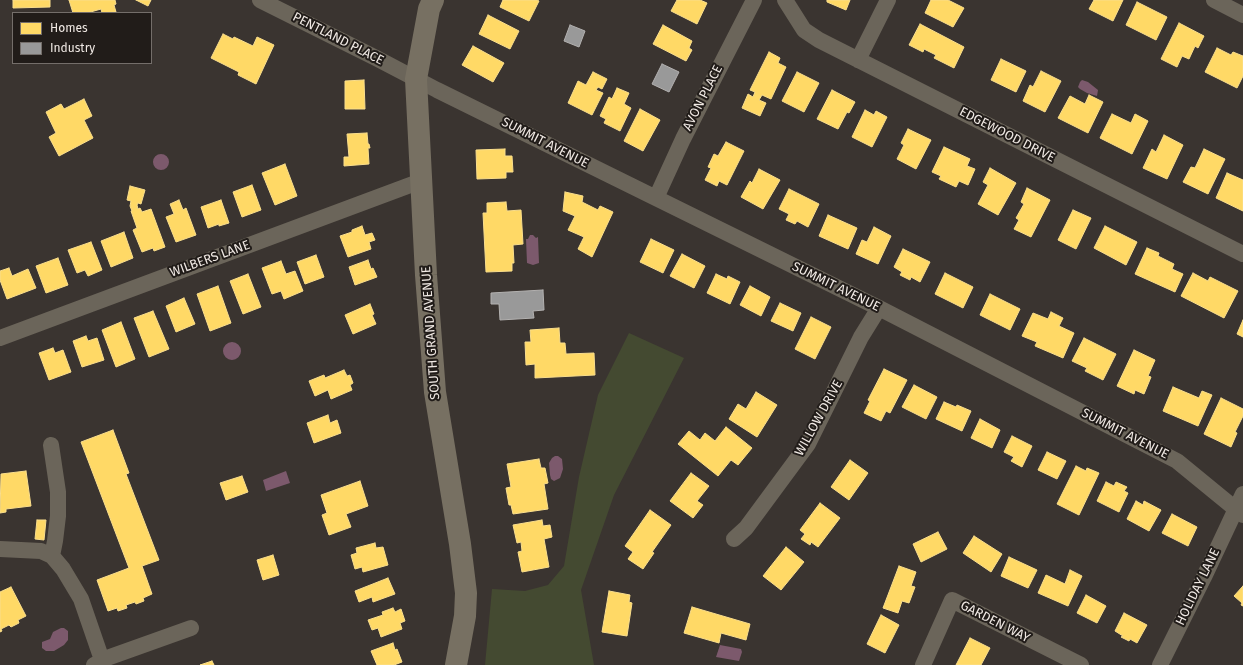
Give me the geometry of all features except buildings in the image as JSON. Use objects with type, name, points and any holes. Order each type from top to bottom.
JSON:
[{"type":"main road","name":"SOUTH GRAND AVENUE","points":[[433,0],[429,9],[416,79],[427,289],[435,392],[460,544],[466,593],[465,616],[456,665]]},
{"type":"street","name":"PENTLAND PLACE","points":[[260,0],[416,79]]},
{"type":"street","name":"AVON PLACE","points":[[656,198],[683,139],[754,0]]},
{"type":"street","name":"EDGEWOOD DRIVE","points":[[785,0],[804,30],[819,40],[1243,254]]},
{"type":"street","points":[[858,60],[888,0]]},
{"type":"street","points":[[1214,0],[1243,15]]},
{"type":"street","name":"SUMMIT AVENUE","points":[[416,79],[879,308],[1177,461],[1239,512]]},
{"type":"street","name":"WILBERS LANE","points":[[0,338],[421,181]]},
{"type":"street","name":"WILLOW DRIVE","points":[[734,539],[746,528],[808,444],[861,337],[879,308]]},
{"type":"street","points":[[51,445],[58,492],[58,516],[52,556]]},
{"type":"street","name":"HOLIDAY LANE","points":[[1160,665],[1204,577],[1239,512],[1243,494]]},
{"type":"street","points":[[0,548],[41,551],[52,556],[63,569],[81,599],[98,663],[191,628]]},
{"type":"street","name":"GARDEN WAY","points":[[923,665],[952,600],[1081,665]]},
{"type":"green space","points":[[629,333],[684,358],[614,495],[581,590],[594,665],[485,665],[492,589],[525,591],[548,585],[564,566],[579,477],[598,395]]},
{"type":"shaded area","points":[[1082,80],[1088,82],[1098,90],[1097,96],[1087,93],[1078,87]]},
{"type":"shaded area","points":[[158,154],[164,154],[169,159],[167,168],[164,170],[158,170],[153,165],[153,159]]},
{"type":"shaded area","points":[[530,235],[533,235],[536,238],[538,237],[539,263],[533,265],[527,263],[526,239],[528,239]]},
{"type":"shaded area","points":[[228,342],[236,342],[241,347],[239,358],[236,360],[228,360],[223,355],[223,347]]},
{"type":"shaded area","points":[[555,456],[562,459],[563,469],[560,478],[554,481],[551,479],[549,463]]},
{"type":"shaded area","points":[[286,471],[290,483],[266,491],[263,480]]},
{"type":"shaded area","points":[[61,628],[68,631],[68,640],[64,645],[54,651],[46,651],[42,648],[42,642],[50,639],[53,632]]},
{"type":"shaded area","points":[[720,645],[741,649],[742,652],[739,661],[716,657]]}]
